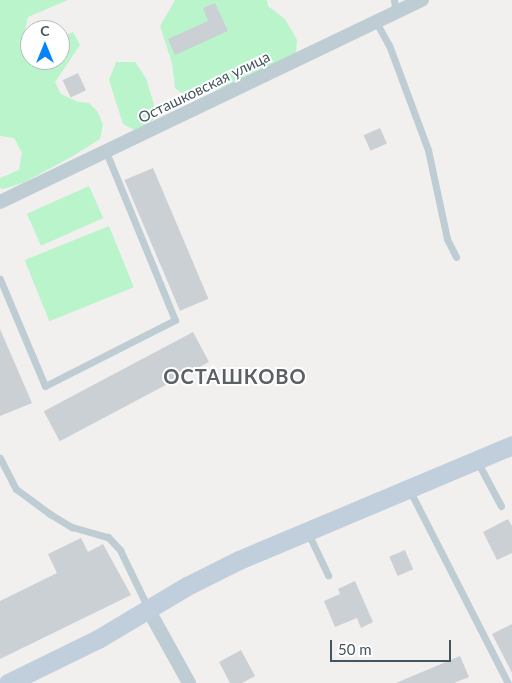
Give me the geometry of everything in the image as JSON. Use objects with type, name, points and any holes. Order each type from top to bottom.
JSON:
[{"type":"street","name":"Осташковская улица","points":[[0,202],[376,22],[395,6],[422,0]]},
{"type":"street","points":[[8,683],[98,639],[148,609],[239,560],[410,491],[512,445]]},
{"type":"street","points":[[148,609],[189,683]]},
{"type":"lane","points":[[376,22],[399,70],[428,150],[447,239],[456,258]]},
{"type":"lane","points":[[0,279],[45,386],[175,320],[106,152]]},
{"type":"lane","points":[[0,458],[16,489],[50,514],[72,527],[108,537],[120,550],[148,609]]},
{"type":"lane","points":[[477,461],[500,506]]},
{"type":"lane","points":[[410,491],[508,683]]},
{"type":"lane","points":[[307,532],[328,575]]},
{"type":"green space","points":[[0,0],[68,0],[28,17],[27,20],[20,20],[20,70],[63,70],[55,82],[61,94],[78,102],[89,103],[98,112],[103,125],[100,139],[23,183],[3,189],[0,188],[0,178],[19,170],[22,153],[14,138],[0,136]]},
{"type":"green space","points":[[175,0],[267,0],[268,6],[285,19],[297,40],[296,53],[231,85],[188,98],[175,88],[172,63],[160,26]]},
{"type":"green space","points":[[73,32],[80,45],[70,60],[70,33]]},
{"type":"green space","points":[[116,62],[135,62],[146,78],[154,105],[154,119],[145,126],[134,130],[123,124],[109,80]]},
{"type":"green space","points":[[89,186],[103,218],[41,246],[27,214]]},
{"type":"green space","points":[[109,226],[134,287],[49,321],[25,260]]},
{"type":"building","points":[[215,3],[228,31],[175,55],[168,39],[208,21],[203,8]]},
{"type":"building","points":[[78,73],[86,90],[71,97],[63,80]]},
{"type":"building","points":[[380,128],[387,144],[370,151],[364,135]]},
{"type":"building","points":[[153,168],[208,299],[180,311],[124,180]]},
{"type":"building","points":[[0,329],[32,403],[0,416]]},
{"type":"building","points":[[193,332],[209,362],[60,441],[44,411]]},
{"type":"building","points":[[508,519],[512,526],[512,553],[497,560],[483,532]]},
{"type":"building","points":[[81,538],[88,552],[103,544],[131,595],[0,659],[0,601],[57,573],[48,554]]},
{"type":"building","points":[[405,550],[413,569],[398,576],[389,557]]},
{"type":"building","points":[[355,581],[373,622],[361,628],[357,618],[335,627],[324,601],[340,594],[338,589]]},
{"type":"building","points":[[512,624],[512,673],[492,634]]},
{"type":"building","points":[[241,650],[255,676],[242,683],[230,683],[219,662]]},
{"type":"building","points":[[460,656],[469,677],[454,683],[396,683]]},
{"type":"district","name":"ОСТАШКОВО","points":[[235,376]]}]
